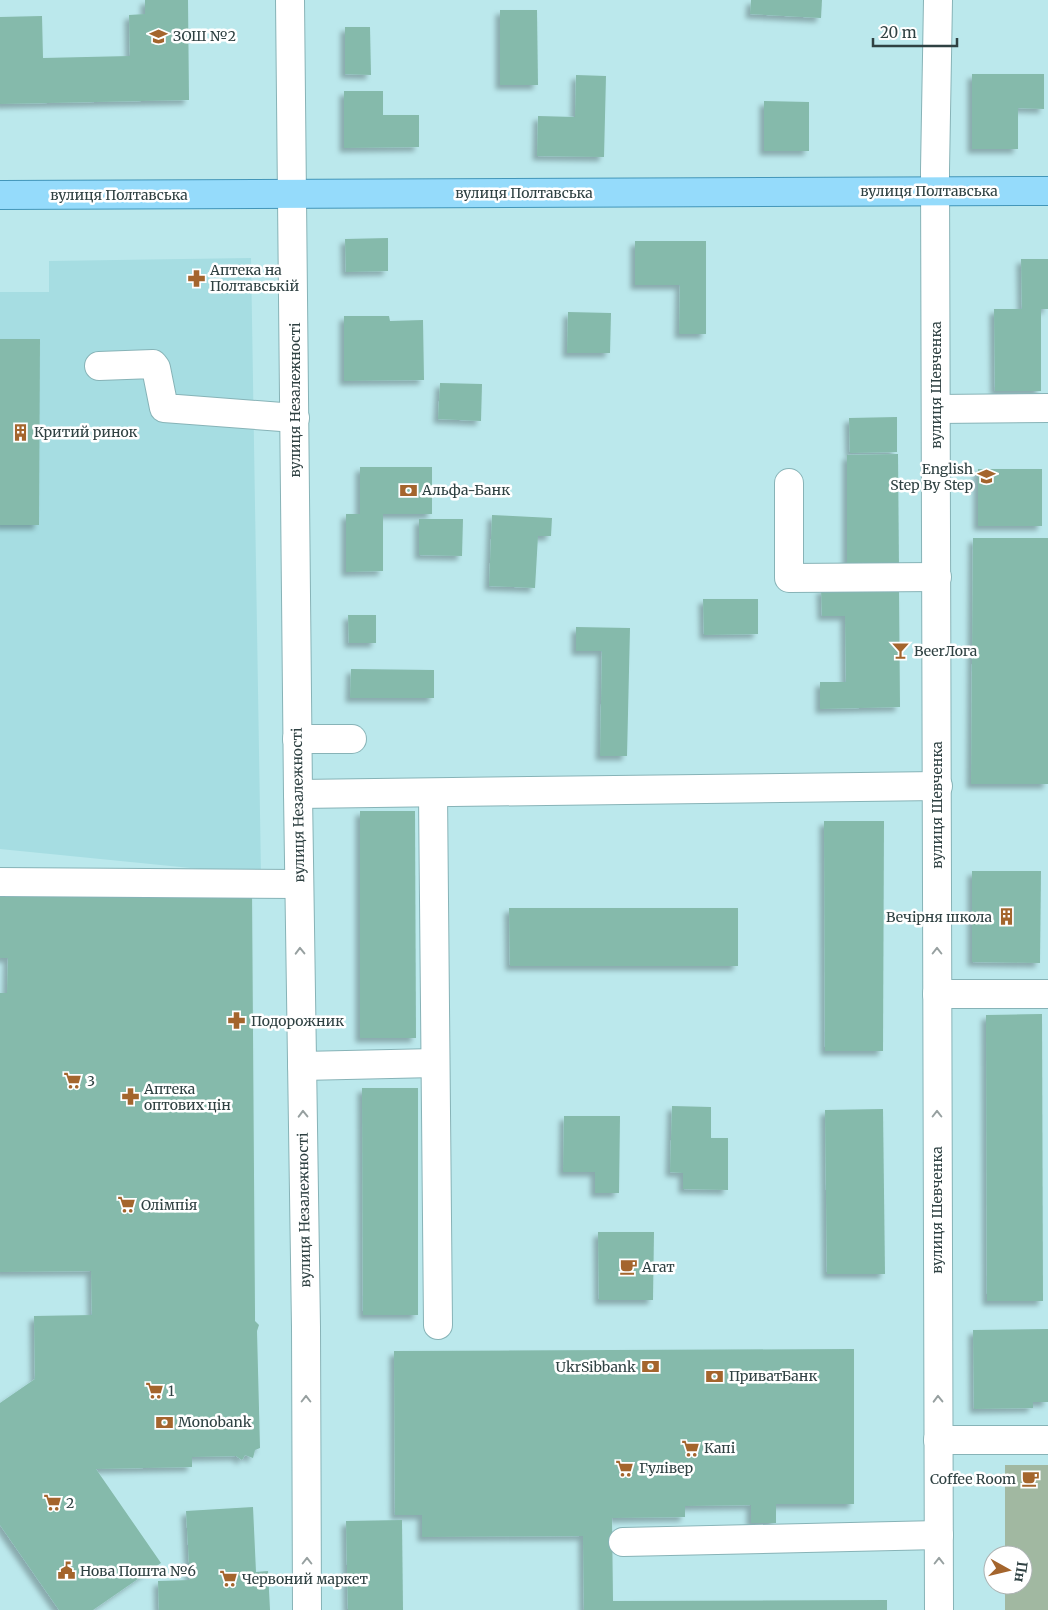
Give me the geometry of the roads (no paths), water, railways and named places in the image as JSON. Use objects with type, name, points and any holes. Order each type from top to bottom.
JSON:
[{"type":"main road","name":"вулиця Полтавська","points":[[0,195],[1048,191]]},
{"type":"street","name":"вулиця Незалежності","points":[[290,0],[307,1610]]},
{"type":"street","name":"вулиця Шевченка","points":[[938,0],[935,192],[939,1610]]},
{"type":"street","points":[[99,366],[153,364],[156,368],[162,406],[167,409],[295,418]]},
{"type":"street","points":[[936,409],[1048,408]]},
{"type":"street","points":[[789,483],[789,578],[937,577]]},
{"type":"street","points":[[297,739],[352,739]]},
{"type":"street","points":[[298,794],[938,786]]},
{"type":"street","points":[[433,793],[438,1325]]},
{"type":"street","points":[[0,882],[299,884]]},
{"type":"street","points":[[937,994],[1048,994]]},
{"type":"street","points":[[302,1066],[435,1063]]},
{"type":"street","points":[[938,1440],[1048,1440]]},
{"type":"street","points":[[623,1542],[939,1535]]},
{"type":"place","name":"ЗОШ №2","points":[[159,36]]},
{"type":"place","name":"Аптека на Полтавській","points":[[196,278]]},
{"type":"place","name":"Критий ринок","points":[[20,432]]},
{"type":"place","name":"English Step By Step","points":[[987,477]]},
{"type":"place","name":"Альфа-Банк","points":[[408,490]]},
{"type":"place","name":"BeerЛога","points":[[900,651]]},
{"type":"place","name":"Вечірня школа","points":[[1006,917]]},
{"type":"place","name":"Подорожник","points":[[237,1021]]},
{"type":"place","name":"3","points":[[73,1081]]},
{"type":"place","name":"Аптека оптових цін","points":[[130,1097]]},
{"type":"place","name":"Олімпія","points":[[127,1205]]},
{"type":"place","name":"Агат","points":[[628,1267]]},
{"type":"place","name":"UkrSibbank","points":[[650,1367]]},
{"type":"place","name":"ПриватБанк","points":[[715,1376]]},
{"type":"place","name":"1","points":[[154,1391]]},
{"type":"place","name":"Monobank","points":[[164,1422]]},
{"type":"place","name":"Капі","points":[[690,1448]]},
{"type":"place","name":"Гулівер","points":[[625,1468]]},
{"type":"place","name":"Coffee Room","points":[[1030,1479]]},
{"type":"place","name":"2","points":[[52,1503]]},
{"type":"place","name":"Нова Пошта №6","points":[[66,1571]]},
{"type":"place","name":"Червоний маркет","points":[[228,1579]]}]
